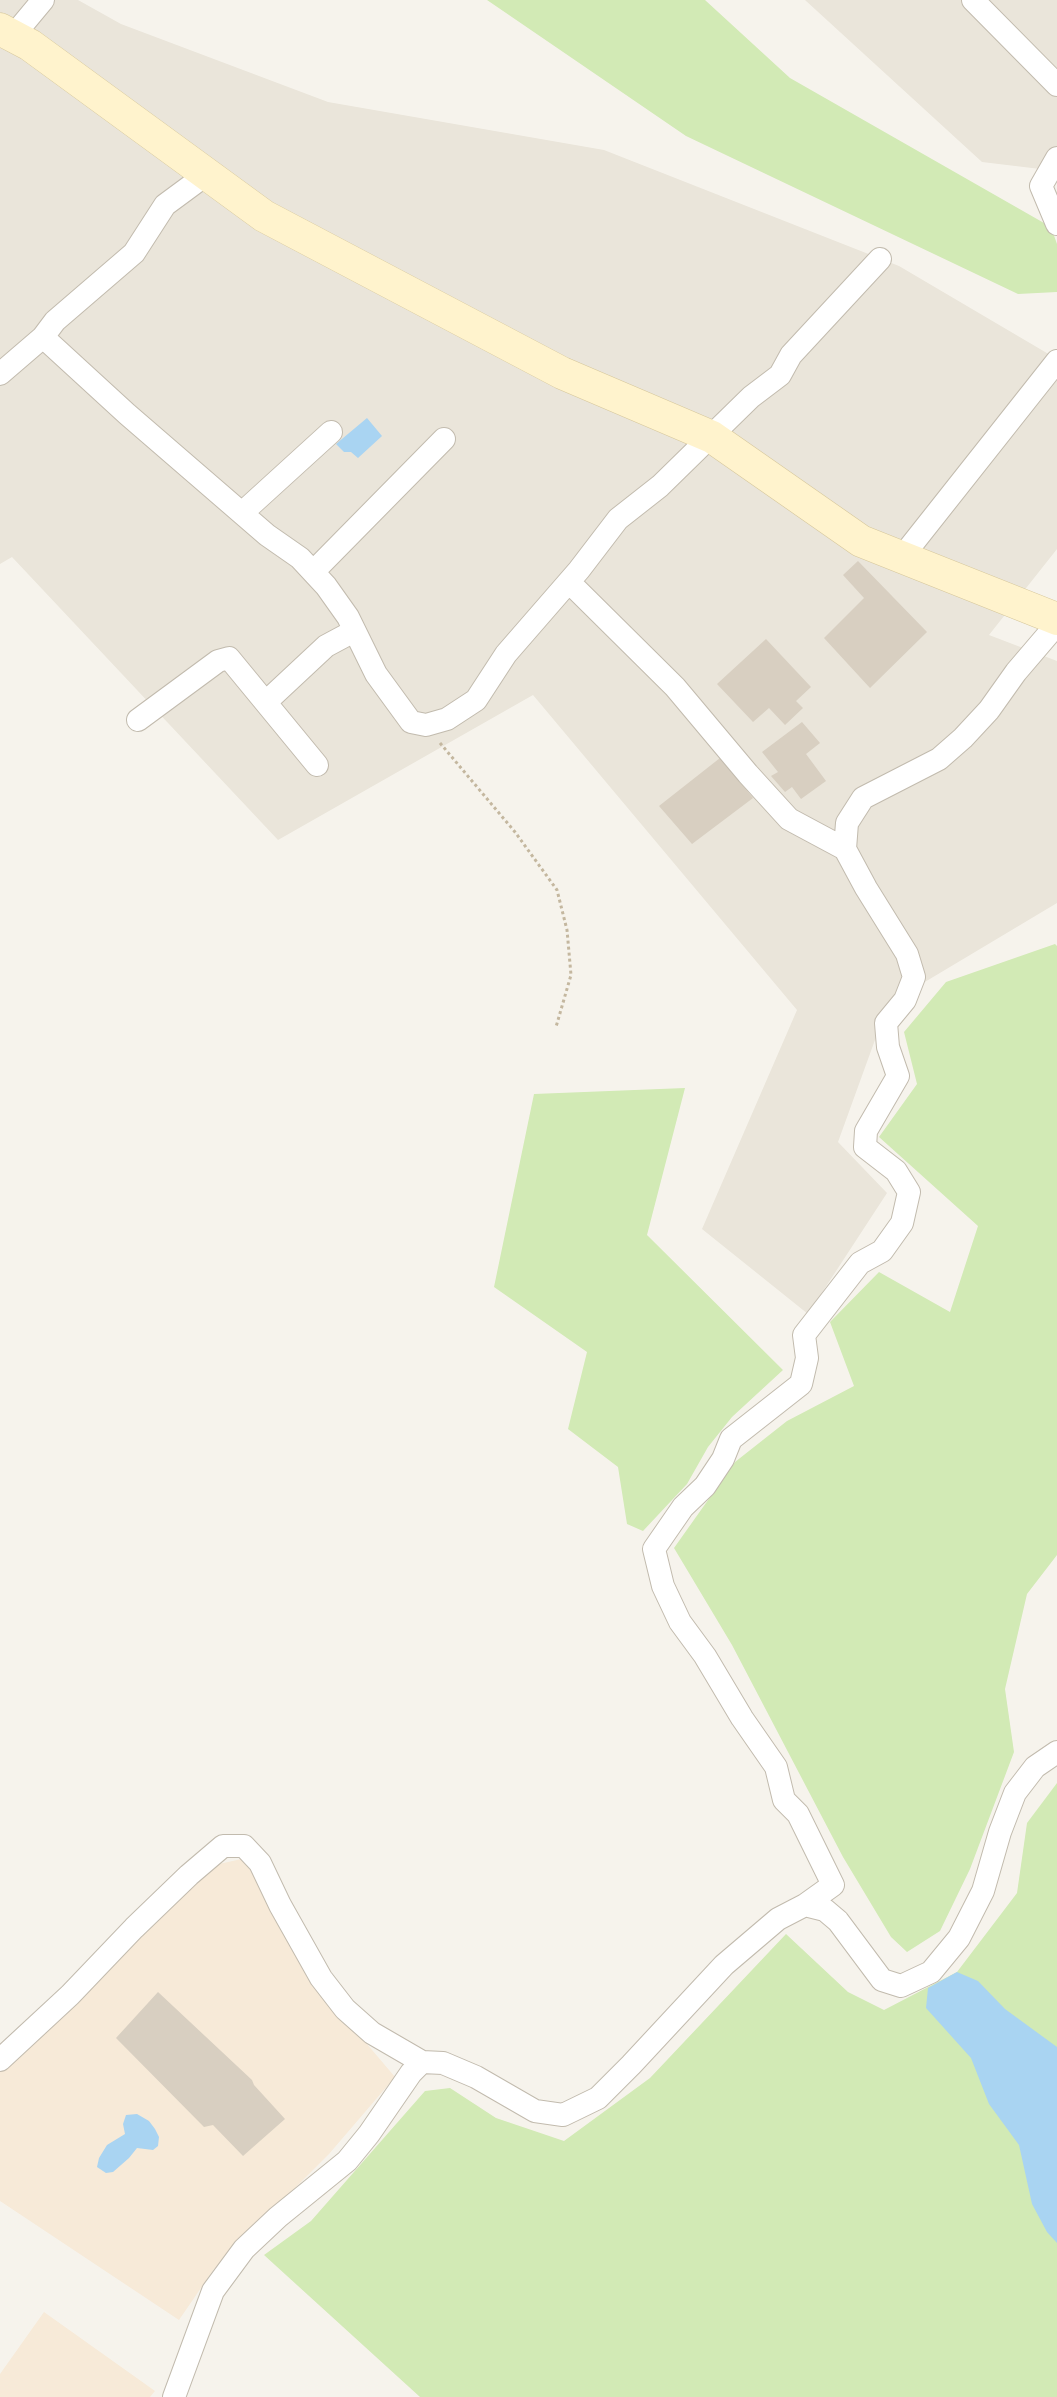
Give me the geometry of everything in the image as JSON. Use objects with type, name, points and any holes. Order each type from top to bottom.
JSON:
[{"type":"street","points":[[43,0],[7,32],[30,45],[264,216],[562,373],[712,437],[861,541],[1057,619]]},
{"type":"street","points":[[973,0],[1057,85]]},
{"type":"street","points":[[1057,158],[1041,186],[1057,224]]},
{"type":"street","points":[[0,374],[43,337],[55,321],[134,253],[165,205],[207,174]]},
{"type":"street","points":[[43,337],[127,414],[267,535],[300,558],[348,617],[376,674],[411,722],[426,725],[447,719],[476,699],[506,654],[569,582],[618,519],[660,486],[751,397],[780,375],[791,355],[880,259]]},
{"type":"street","points":[[902,557],[1057,361]]},
{"type":"street","points":[[242,513],[331,432]]},
{"type":"street","points":[[313,572],[444,439]]},
{"type":"street","points":[[0,2060],[70,1995],[189,1875],[223,1846],[244,1846],[260,1863],[321,1978],[345,2009],[372,2033],[422,2062],[443,2063],[476,2077],[535,2111],[563,2115],[598,2098],[724,1965],[778,1919],[805,1905],[833,1885],[798,1814],[784,1800],[776,1767],[742,1718],[705,1656],[680,1622],[663,1586],[654,1550],[683,1507],[705,1486],[723,1459],[731,1439],[801,1384],[807,1358],[804,1335],[860,1263],[882,1251],[902,1223],[909,1192],[896,1171],[865,1147],[866,1131],[898,1076],[888,1047],[886,1023],[905,1000],[914,977],[907,954],[844,849],[789,819],[675,687],[569,582]]},
{"type":"street","points":[[844,849],[847,824],[863,798],[939,759],[963,738],[989,710],[1016,672],[1057,624]]},
{"type":"street","points":[[266,702],[326,646],[354,631]]},
{"type":"street","points":[[138,720],[218,661],[229,658],[317,765]]},
{"type":"street","points":[[805,1905],[825,1910],[837,1921],[882,1980],[901,1986],[931,1972],[959,1938],[983,1890],[1000,1832],[1015,1793],[1035,1767],[1057,1752]]},
{"type":"street","points":[[174,2397],[213,2291],[244,2249],[278,2217],[347,2162],[411,2073],[422,2062]]},
{"type":"path","points":[[426,725],[515,832],[557,890],[567,930],[571,975],[556,1027]]},
{"type":"shaded area","points":[[0,0],[78,0],[121,24],[328,102],[604,150],[899,266],[1057,359],[1057,549],[989,635],[1057,661],[1057,903],[888,1004],[838,1142],[887,1193],[808,1314],[702,1229],[797,1010],[533,695],[278,840],[12,557],[0,564]]},
{"type":"shaded area","points":[[805,0],[1057,0],[1057,171],[982,162]]},
{"type":"shaded area","points":[[246,1858],[316,1984],[395,2077],[329,2154],[214,2269],[179,2320],[0,2201],[0,2069],[210,1866]]},
{"type":"shaded area","points":[[44,2312],[155,2391],[150,2397],[0,2397],[0,2374]]},
{"type":"green space","points":[[487,0],[705,0],[790,78],[1051,227],[1057,244],[1057,292],[1018,294],[686,136]]},
{"type":"green space","points":[[1055,944],[1057,946],[1057,1555],[1027,1594],[1005,1689],[1014,1752],[970,1869],[940,1931],[907,1952],[891,1937],[843,1857],[732,1645],[674,1548],[735,1462],[787,1421],[854,1386],[830,1322],[879,1272],[950,1312],[978,1226],[879,1137],[917,1084],[904,1032],[946,982]]},
{"type":"green space","points":[[685,1088],[647,1235],[783,1370],[732,1417],[708,1447],[687,1484],[643,1531],[627,1524],[618,1467],[568,1429],[587,1352],[494,1287],[534,1094]]},
{"type":"green space","points":[[1057,1783],[1057,2397],[420,2397],[264,2255],[311,2221],[425,2091],[450,2088],[496,2118],[564,2141],[650,2078],[786,1934],[848,1992],[884,2010],[957,1972],[1017,1893],[1027,1823]]},
{"type":"water","points":[[367,418],[382,436],[358,458],[351,452],[344,452],[336,444]]},
{"type":"water","points":[[957,1972],[978,1981],[1005,2009],[1057,2047],[1057,2243],[1047,2232],[1032,2204],[1019,2145],[989,2104],[971,2058],[926,2008],[928,1988]]},
{"type":"water","points":[[137,2114],[149,2121],[155,2129],[159,2137],[158,2146],[153,2150],[137,2148],[113,2172],[106,2173],[97,2167],[99,2158],[107,2145],[125,2134],[123,2124],[126,2115]]},
{"type":"building","points":[[858,561],[927,632],[870,688],[824,638],[864,598],[843,575]]},
{"type":"building","points":[[766,639],[811,687],[796,701],[803,708],[785,725],[769,708],[753,722],[717,684]]},
{"type":"building","points":[[802,722],[820,743],[806,754],[826,781],[801,799],[792,787],[785,792],[771,776],[778,772],[762,752]]},
{"type":"building","points":[[720,758],[753,798],[692,844],[659,806]]},
{"type":"building","points":[[158,1992],[252,2080],[285,2119],[243,2156],[213,2125],[204,2127],[116,2038]]}]
